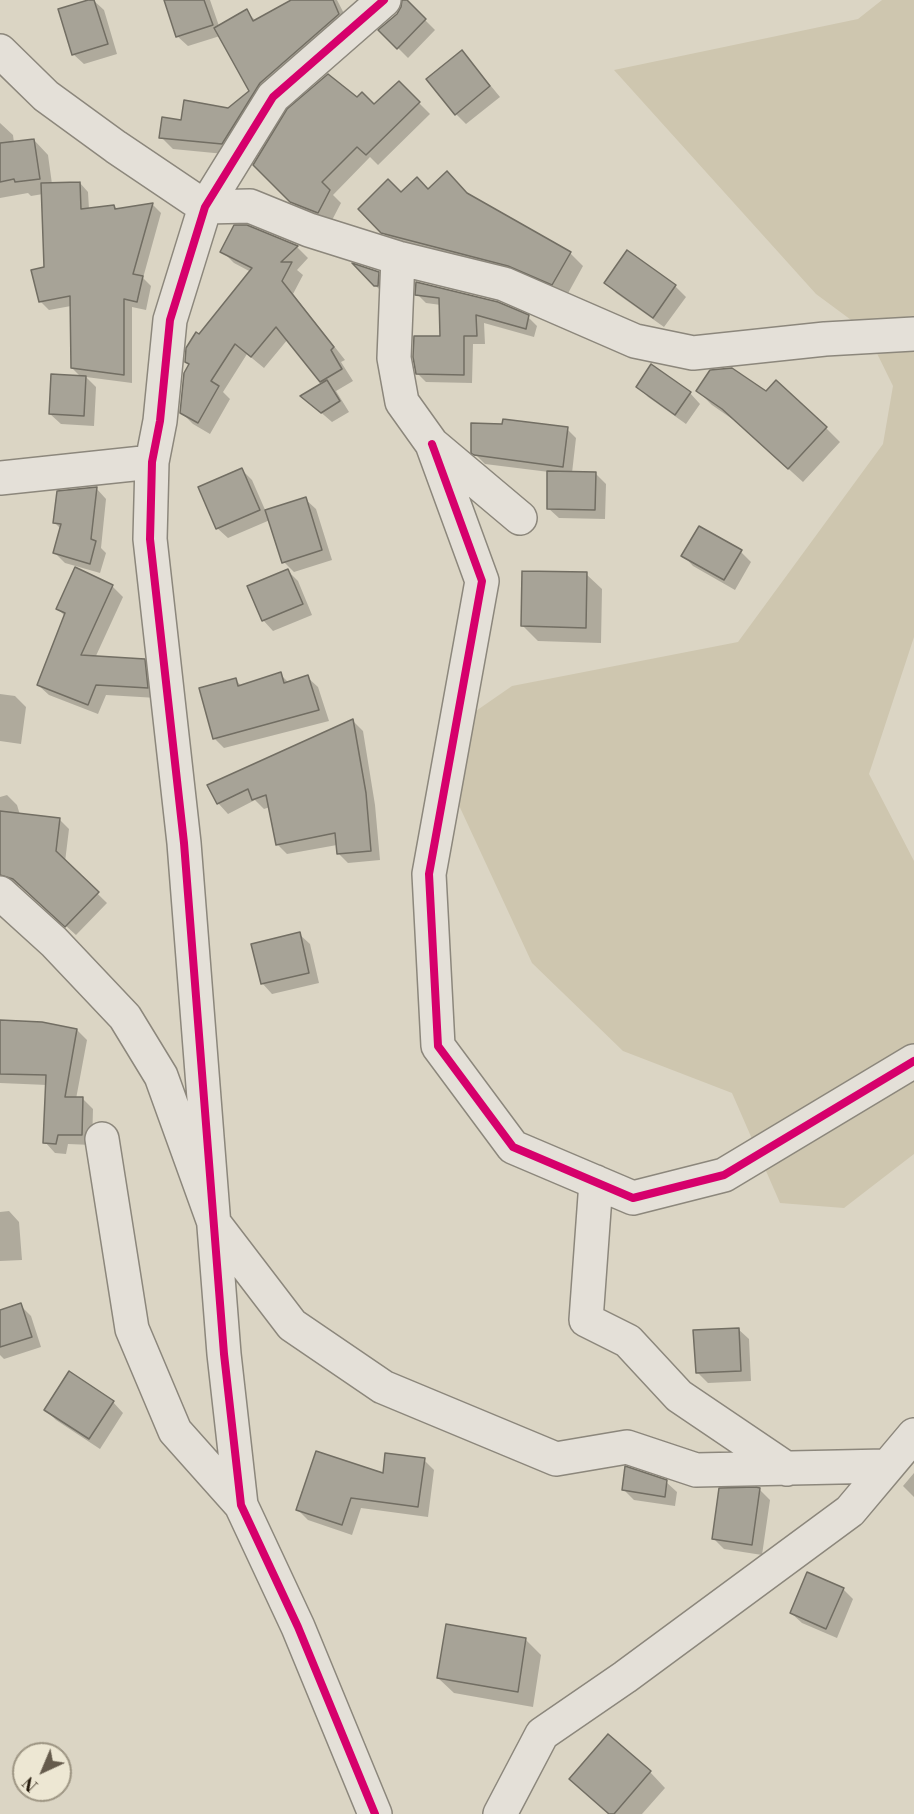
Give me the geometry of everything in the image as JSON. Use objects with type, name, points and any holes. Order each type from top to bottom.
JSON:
[{"type":"street","points":[[242,1505],[224,1354],[184,843],[150,539],[152,462],[160,421],[170,320],[205,207],[273,97],[384,0]]},
{"type":"street","points":[[0,51],[46,96],[205,207],[250,206],[309,230],[398,258],[504,284],[635,341],[693,353],[825,339],[914,334]]},
{"type":"street","points":[[398,258],[394,358],[402,402],[432,444],[520,518]]},
{"type":"street","points":[[432,444],[482,581],[429,874],[438,1046],[513,1148],[633,1198],[724,1175],[914,1061]]},
{"type":"street","points":[[0,478],[152,462]]},
{"type":"street","points":[[0,893],[54,942],[125,1017],[161,1077],[213,1223],[292,1325],[383,1387],[556,1459],[627,1447],[696,1470],[886,1466]]},
{"type":"street","points":[[102,1139],[132,1329],[175,1431],[242,1505],[298,1627],[375,1814]]},
{"type":"street","points":[[596,1182],[586,1320],[628,1341],[679,1396],[787,1469]]},
{"type":"street","points":[[500,1814],[542,1734],[625,1677],[850,1511],[914,1435]]},
{"type":"shaded area","points":[[882,0],[914,0],[914,637],[869,774],[914,861],[914,1154],[844,1208],[780,1203],[732,1093],[623,1051],[532,963],[450,786],[460,722],[512,686],[738,642],[883,444],[893,386],[866,331],[816,294],[614,70],[858,19]]},
{"type":"building","points":[[94,0],[108,44],[72,55],[58,9]]},
{"type":"building","points":[[164,0],[204,0],[213,25],[176,37]]},
{"type":"building","points":[[291,0],[333,0],[339,14],[260,83],[222,144],[159,138],[162,117],[181,120],[184,100],[228,108],[249,91],[214,28],[247,9],[253,21]]},
{"type":"building","points":[[402,0],[407,0],[426,19],[397,49],[378,30],[397,14]]},
{"type":"building","points":[[462,50],[490,86],[455,115],[426,79]]},
{"type":"building","points":[[328,74],[357,97],[362,92],[374,104],[399,81],[420,102],[366,155],[357,147],[322,182],[330,190],[318,213],[290,202],[253,165],[287,109]]},
{"type":"building","points":[[34,139],[40,179],[15,182],[14,179],[0,182],[0,143]]},
{"type":"building","points":[[447,171],[467,193],[571,252],[552,285],[508,266],[381,233],[358,209],[388,179],[401,192],[417,177],[428,189]]},
{"type":"building","points":[[80,182],[81,209],[114,205],[115,209],[153,203],[133,274],[143,276],[137,302],[124,299],[124,375],[71,368],[70,296],[39,302],[31,270],[44,267],[41,183]]},
{"type":"building","points":[[234,225],[247,225],[298,246],[281,262],[292,262],[282,281],[334,347],[331,350],[342,369],[320,382],[276,327],[251,357],[235,344],[211,381],[219,386],[198,423],[180,413],[184,373],[189,364],[185,362],[186,348],[196,332],[199,334],[252,268],[220,252]]},
{"type":"building","points":[[627,250],[676,285],[653,318],[604,283]]},
{"type":"building","points":[[352,263],[379,272],[378,286],[374,286]]},
{"type":"building","points":[[416,282],[498,302],[529,315],[526,329],[476,315],[477,336],[464,336],[464,375],[416,374],[413,357],[414,336],[440,336],[439,298],[415,295]]},
{"type":"building","points":[[651,364],[691,392],[675,415],[636,387]]},
{"type":"building","points":[[732,368],[766,391],[776,380],[827,427],[788,469],[722,409],[696,391],[710,370]]},
{"type":"building","points":[[51,374],[86,376],[84,416],[49,414]]},
{"type":"building","points":[[327,380],[340,401],[321,413],[300,396]]},
{"type":"building","points":[[503,419],[568,427],[563,467],[471,453],[471,423],[502,424]]},
{"type":"building","points":[[242,468],[260,510],[216,529],[198,487]]},
{"type":"building","points":[[547,471],[596,472],[595,510],[547,509]]},
{"type":"building","points":[[97,487],[91,539],[96,541],[90,564],[53,553],[61,524],[53,523],[57,491]]},
{"type":"building","points":[[306,497],[322,550],[282,563],[265,510]]},
{"type":"building","points":[[699,526],[742,550],[724,580],[681,556]]},
{"type":"building","points":[[75,567],[113,585],[81,655],[145,659],[148,688],[96,685],[88,705],[37,685],[65,613],[56,609]]},
{"type":"building","points":[[288,569],[303,604],[262,621],[247,586]]},
{"type":"building","points":[[522,571],[587,572],[586,628],[521,626]]},
{"type":"building","points":[[281,672],[284,683],[308,675],[319,710],[213,739],[199,688],[236,678],[238,686]]},
{"type":"building","points":[[353,719],[366,793],[371,851],[337,854],[335,833],[276,845],[266,795],[252,800],[248,789],[217,804],[207,785]]},
{"type":"building","points":[[0,811],[60,818],[56,851],[99,892],[65,927],[13,879],[0,875]]},
{"type":"building","points":[[300,932],[309,973],[261,984],[251,944]]},
{"type":"building","points":[[0,1020],[42,1022],[77,1029],[65,1097],[83,1097],[82,1135],[58,1135],[56,1144],[43,1143],[46,1075],[0,1074]]},
{"type":"building","points":[[21,1303],[32,1337],[0,1347],[0,1310]]},
{"type":"building","points":[[739,1328],[741,1371],[696,1373],[693,1330]]},
{"type":"building","points":[[69,1371],[114,1401],[89,1439],[44,1410]]},
{"type":"building","points":[[316,1451],[383,1473],[385,1453],[425,1458],[418,1507],[351,1498],[342,1525],[296,1510]]},
{"type":"building","points":[[625,1466],[667,1480],[665,1497],[622,1490]]},
{"type":"building","points":[[719,1488],[760,1488],[752,1545],[712,1539]]},
{"type":"building","points":[[807,1572],[844,1588],[826,1629],[790,1613]]},
{"type":"building","points":[[446,1624],[526,1638],[518,1692],[437,1678]]},
{"type":"building","points":[[608,1734],[651,1771],[614,1814],[609,1814],[569,1779]]},
{"type":"cycle path","points":[[375,1814],[298,1627],[241,1505],[224,1354],[184,843],[150,539],[152,462],[160,421],[170,320],[205,207],[273,97],[384,0]]},
{"type":"cycle path","points":[[432,444],[482,581],[429,874],[438,1046],[513,1147],[633,1198],[724,1175],[914,1061]]}]
